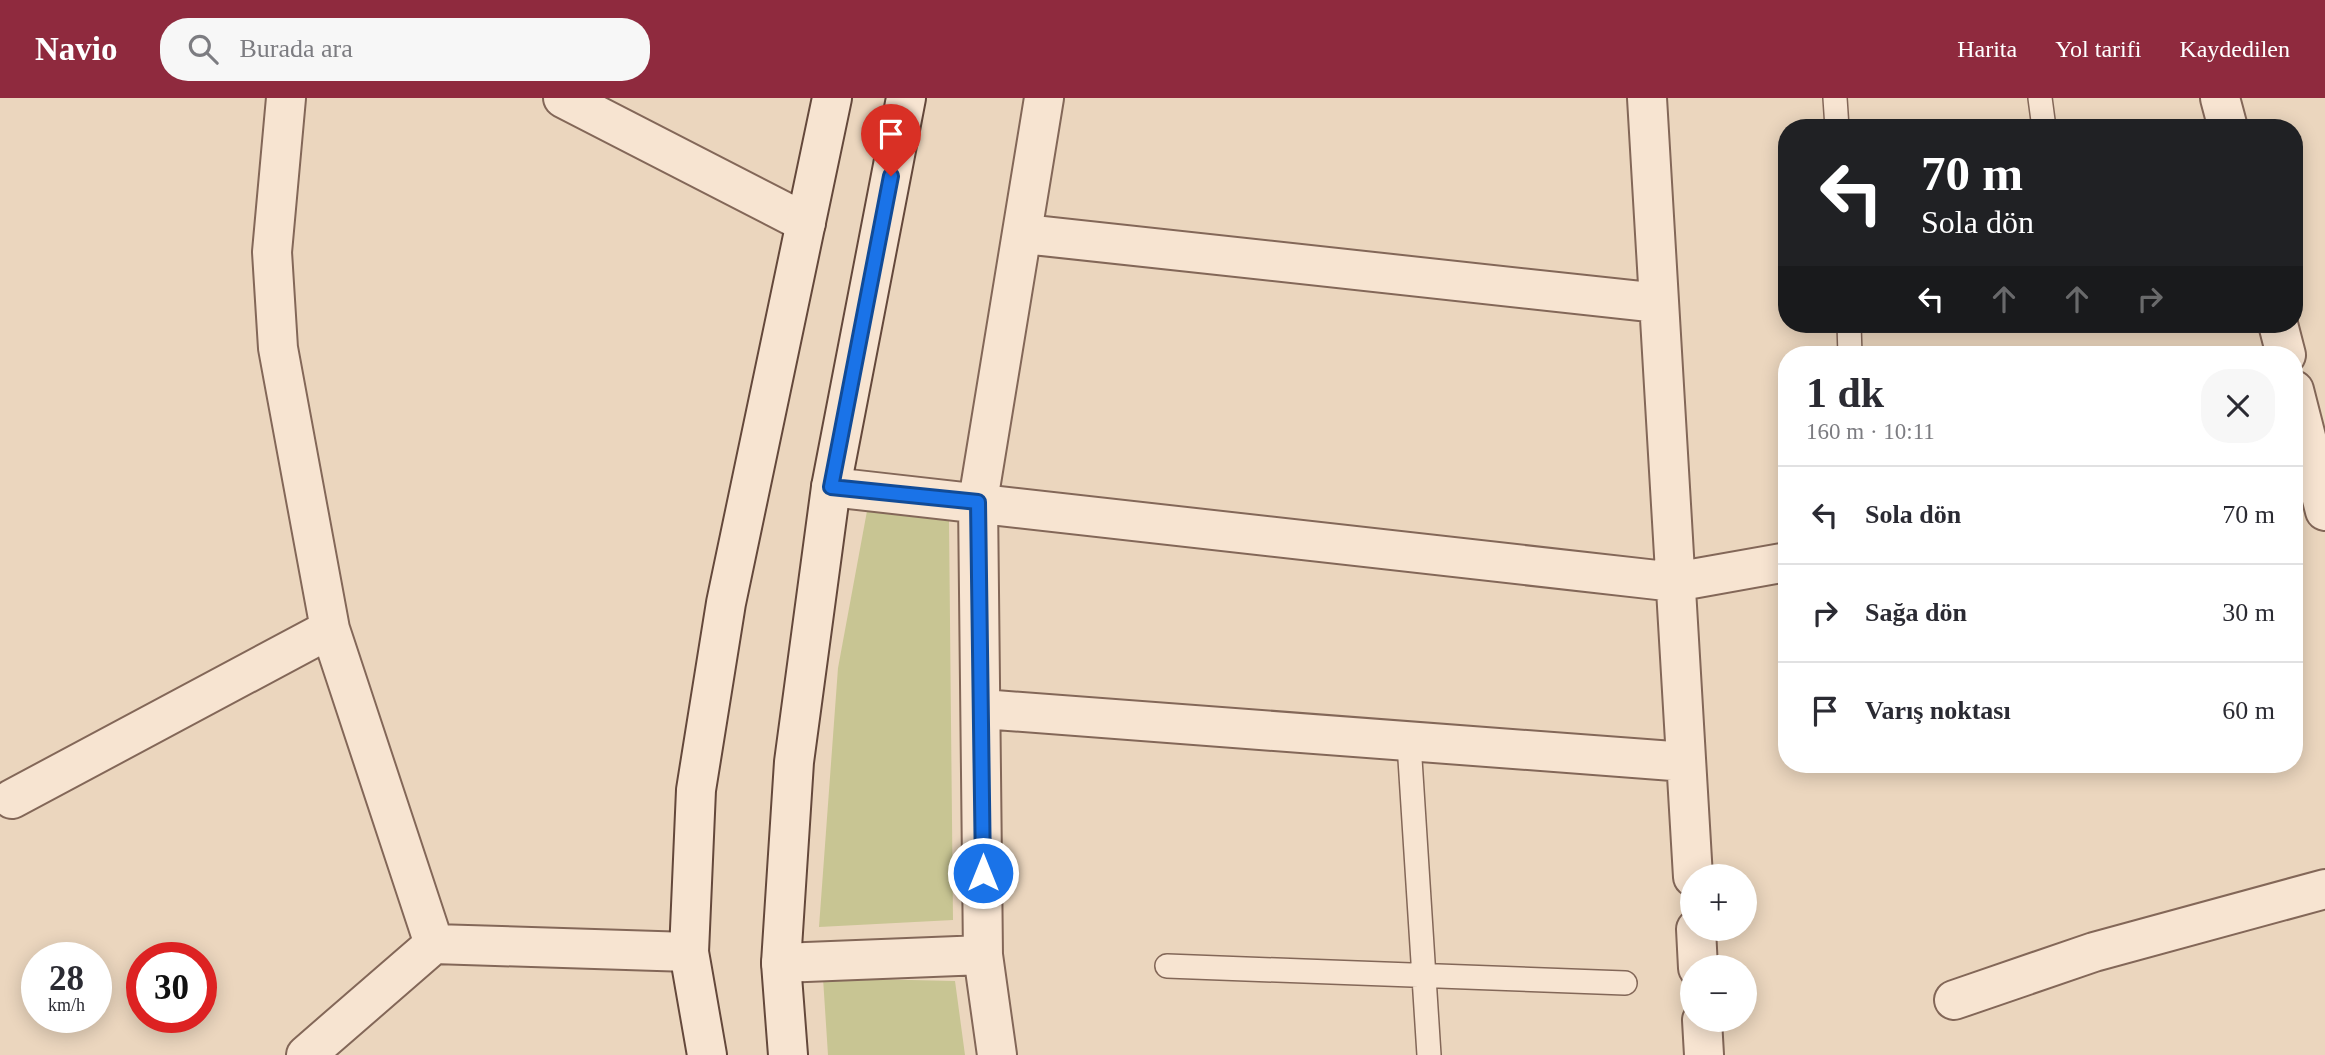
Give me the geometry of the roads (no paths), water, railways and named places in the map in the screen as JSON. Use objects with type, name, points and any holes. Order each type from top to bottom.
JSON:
[{"type":"street","points":[[286,98],[272,252],[278,348],[330,629],[434,944]]},
{"type":"street","points":[[563,98],[806,223]]},
{"type":"street","points":[[707,1055],[689,952],[698,777],[726,603],[832,98]]},
{"type":"street","points":[[788,1055],[781,963],[794,762],[831,487],[906,98]]},
{"type":"street","points":[[997,1055],[983,955],[978,502],[1024,234],[1044,98]]},
{"type":"street","points":[[1647,98],[1692,864]]},
{"type":"street","points":[[2220,98],[2226,119]]},
{"type":"street","points":[[1024,234],[1659,303]]},
{"type":"street","points":[[2303,432],[2311,469],[2325,511]]},
{"type":"street","points":[[831,487],[1675,582],[1778,564]]},
{"type":"street","points":[[4,798],[330,629]]},
{"type":"street","points":[[982,709],[1686,762]]},
{"type":"street","points":[[1954,1000],[2094,952],[2325,889]]},
{"type":"street","points":[[306,1055],[434,944],[689,952]]},
{"type":"street","points":[[781,963],[983,955]]},
{"type":"street","points":[[1703,1032],[1704,1055]]},
{"type":"lane","points":[[1835,98],[1836,119]]},
{"type":"lane","points":[[2040,98],[2043,119]]},
{"type":"lane","points":[[1410,759],[1429,1055]]},
{"type":"lane","points":[[1167,966],[1625,983]]}]
